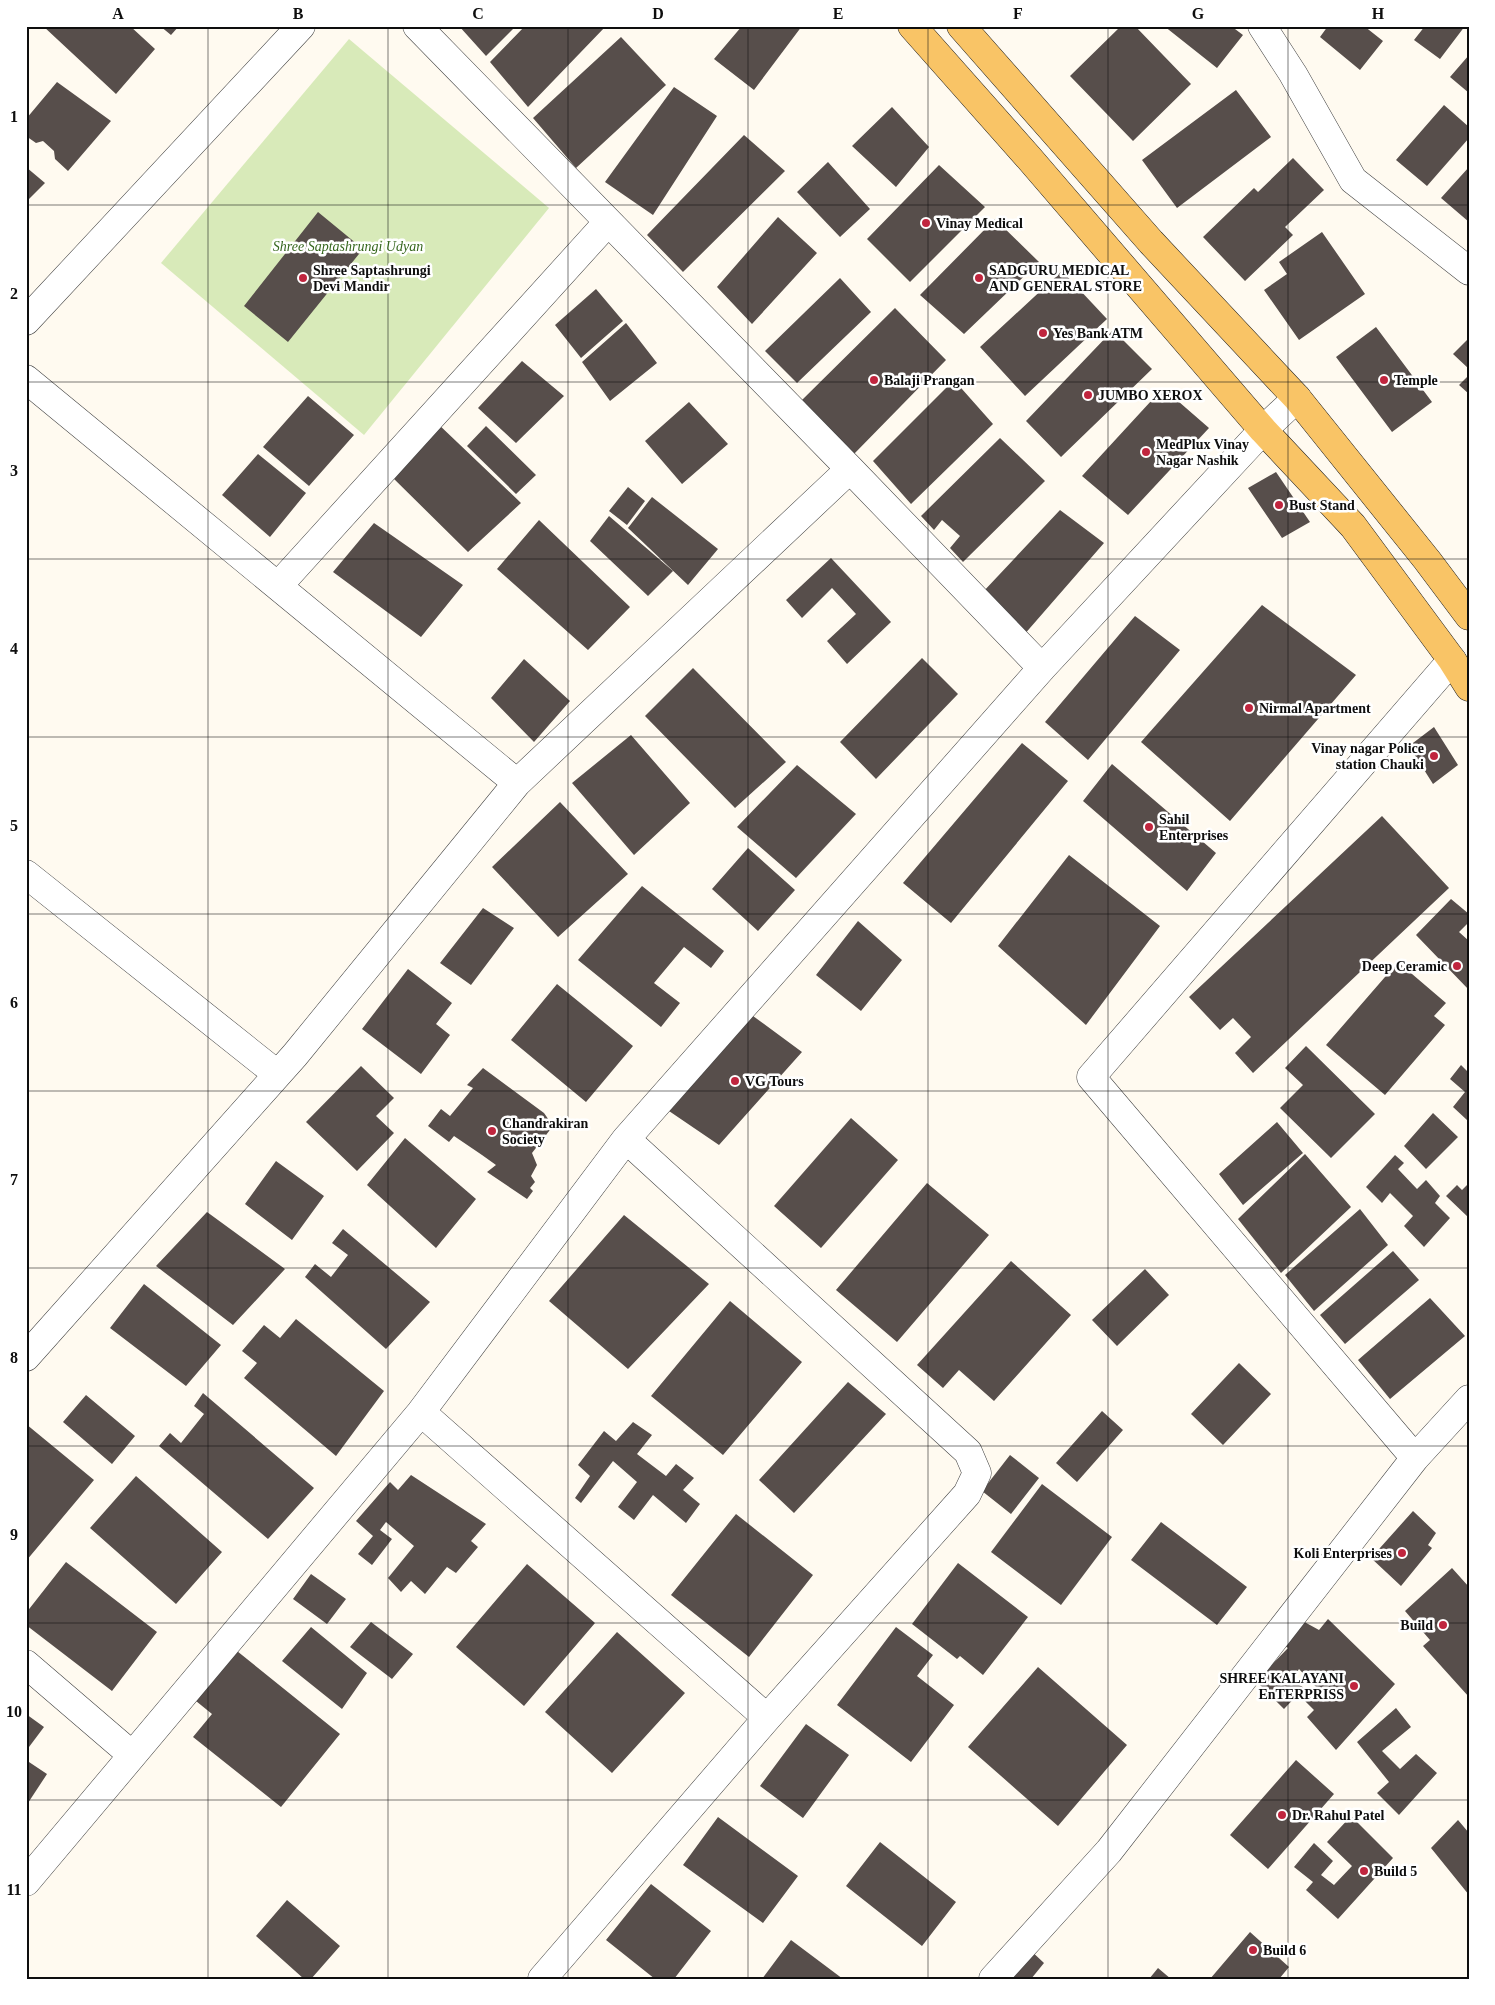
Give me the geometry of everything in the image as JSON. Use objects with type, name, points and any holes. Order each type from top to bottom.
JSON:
[{"type":"main road","points":[[912,26],[1029,158],[1263,430],[1353,526],[1452,660],[1469,687]]},
{"type":"main road","points":[[961,26],[1151,242],[1297,398],[1427,560],[1469,616]]},
{"type":"street","points":[[26,321],[301,26]]},
{"type":"street","points":[[417,26],[1042,668]]},
{"type":"street","points":[[1262,26],[1293,74],[1353,180],[1469,271]]},
{"type":"street","points":[[278,586],[608,222]]},
{"type":"street","points":[[26,379],[516,783]]},
{"type":"street","points":[[26,1882],[421,1412],[626,1139],[1042,668],[1263,430],[1297,398]]},
{"type":"street","points":[[26,1357],[277,1074],[516,783],[850,469]]},
{"type":"street","points":[[1415,1458],[1091,1077],[1452,660]]},
{"type":"street","points":[[26,874],[277,1074]]},
{"type":"street","points":[[542,1979],[767,1718],[967,1494],[977,1473],[968,1452],[626,1139]]},
{"type":"street","points":[[992,1979],[1109,1851],[1415,1458],[1469,1399]]},
{"type":"street","points":[[421,1412],[767,1718]]},
{"type":"street","points":[[26,1664],[132,1755]]},
{"type":"green space","name":"Shree Saptashrungi Udyan","points":[[349,39],[549,208],[364,435],[161,263]]},
{"type":"building","points":[[43,26],[130,26],[155,49],[116,94]]},
{"type":"building","points":[[160,26],[179,26],[171,35]]},
{"type":"building","points":[[459,26],[516,26],[486,56]]},
{"type":"building","points":[[525,26],[606,26],[528,107],[490,62]]},
{"type":"building","points":[[742,26],[802,26],[754,90],[714,59]]},
{"type":"building","points":[[1121,26],[1135,26],[1191,84],[1133,141],[1070,76]]},
{"type":"building","points":[[1164,26],[1231,26],[1243,35],[1217,68]]},
{"type":"building","points":[[1328,26],[1364,26],[1383,41],[1360,70],[1320,37]]},
{"type":"building","points":[[1425,26],[1465,26],[1440,59],[1414,40]]},
{"type":"building","points":[[621,37],[666,85],[576,168],[533,118]]},
{"type":"building","points":[[1469,55],[1469,93],[1450,77]]},
{"type":"building","points":[[57,82],[111,121],[68,171],[55,159],[54,151],[43,141],[36,143],[26,136],[26,119]]},
{"type":"building","points":[[674,87],[717,116],[653,215],[605,182]]},
{"type":"building","points":[[1236,90],[1271,137],[1177,208],[1142,160]]},
{"type":"building","points":[[1444,105],[1469,127],[1469,138],[1427,186],[1396,160]]},
{"type":"building","points":[[892,107],[929,147],[896,187],[852,146]]},
{"type":"building","points":[[744,135],[785,171],[683,272],[647,235]]},
{"type":"building","points":[[1293,158],[1324,190],[1285,227],[1293,235],[1245,281],[1203,237],[1254,188],[1258,192]]},
{"type":"building","points":[[828,162],[870,209],[840,237],[797,192]]},
{"type":"building","name":"Vinay Medical","points":[[939,165],[985,207],[910,282],[867,239]]},
{"type":"building","points":[[26,167],[45,183],[26,202]]},
{"type":"building","points":[[1469,167],[1469,222],[1441,198]]},
{"type":"building","name":"Shree Saptashrungi Devi Mandir","points":[[318,212],[363,249],[288,342],[244,306]]},
{"type":"building","points":[[778,217],[817,253],[752,324],[717,287]]},
{"type":"building","name":"SADGURU MEDICAL AND GENERAL STORE","points":[[995,219],[1039,262],[964,334],[920,295]]},
{"type":"building","points":[[1322,232],[1365,294],[1299,340],[1264,290],[1287,274],[1279,262]]},
{"type":"building","name":"Yes Bank ATM","points":[[1062,271],[1107,319],[1025,396],[980,347]]},
{"type":"building","points":[[840,278],[871,312],[797,383],[765,351]]},
{"type":"building","points":[[596,289],[623,321],[581,358],[555,325]]},
{"type":"building","name":"Balaji Prangan","points":[[895,308],[946,360],[854,454],[802,400]]},
{"type":"building","points":[[626,323],[657,363],[610,401],[582,362]]},
{"type":"building","name":"Temple","points":[[1376,327],[1432,402],[1392,432],[1336,357]]},
{"type":"building","name":"JUMBO XEROX","points":[[1113,330],[1152,369],[1061,457],[1026,421]]},
{"type":"building","points":[[1469,338],[1469,369],[1453,354]]},
{"type":"building","points":[[522,361],[564,396],[516,443],[478,408]]},
{"type":"building","points":[[1469,375],[1469,394],[1459,385]]},
{"type":"building","points":[[954,380],[993,424],[911,504],[873,461]]},
{"type":"building","name":"MedPlux Vinay Nagar Nashik","points":[[1163,388],[1209,428],[1128,515],[1082,476]]},
{"type":"building","points":[[308,396],[354,435],[309,486],[263,447]]},
{"type":"building","points":[[689,402],[728,444],[682,484],[645,441]]},
{"type":"building","points":[[436,422],[521,503],[468,552],[390,475]]},
{"type":"building","points":[[486,426],[536,475],[516,494],[467,446]]},
{"type":"building","points":[[1000,438],[1045,481],[963,562],[950,548],[960,536],[942,520],[934,530],[921,516]]},
{"type":"building","points":[[258,454],[306,493],[270,537],[222,495]]},
{"type":"building","name":"Bust Stand","points":[[1276,472],[1310,522],[1282,538],[1248,488]]},
{"type":"building","points":[[628,487],[645,501],[627,525],[609,511]]},
{"type":"building","points":[[652,497],[718,549],[688,585],[628,528]]},
{"type":"building","points":[[1060,510],[1104,543],[1023,636],[982,593]]},
{"type":"building","points":[[609,516],[673,571],[648,596],[590,541]]},
{"type":"building","points":[[539,520],[630,607],[588,650],[497,569]]},
{"type":"building","points":[[374,523],[463,585],[421,637],[333,572]]},
{"type":"building","points":[[831,558],[891,622],[847,664],[827,641],[856,614],[832,588],[802,618],[786,600]]},
{"type":"building","name":"Nirmal Apartment","points":[[1262,605],[1356,675],[1230,821],[1141,742]]},
{"type":"building","points":[[1135,616],[1180,650],[1088,760],[1045,722]]},
{"type":"building","points":[[922,658],[958,694],[876,779],[840,742]]},
{"type":"building","points":[[524,659],[570,701],[534,742],[491,698]]},
{"type":"building","points":[[693,668],[786,762],[735,808],[645,716]]},
{"type":"building","name":"Vinay nagar Police station Chauki","points":[[1434,727],[1458,765],[1433,784],[1409,746]]},
{"type":"building","points":[[631,735],[690,803],[634,855],[572,783]]},
{"type":"building","points":[[1022,743],[1068,781],[951,923],[903,883]]},
{"type":"building","name":"Sahil Enterprises","points":[[1112,764],[1216,853],[1187,891],[1083,801]]},
{"type":"building","points":[[797,765],[856,814],[796,878],[737,827]]},
{"type":"building","points":[[560,802],[628,874],[558,937],[492,867]]},
{"type":"building","points":[[1382,816],[1449,888],[1253,1073],[1235,1053],[1251,1037],[1233,1018],[1220,1030],[1189,997]]},
{"type":"building","points":[[748,848],[795,890],[758,931],[712,889]]},
{"type":"building","points":[[1069,855],[1160,926],[1086,1025],[998,946]]},
{"type":"building","points":[[642,886],[724,951],[711,968],[684,947],[654,983],[680,1003],[661,1027],[578,960]]},
{"type":"building","name":"Deep Ceramic","points":[[1451,899],[1469,914],[1469,922],[1459,932],[1469,941],[1469,990],[1416,935]]},
{"type":"building","points":[[483,908],[514,928],[471,985],[440,963]]},
{"type":"building","points":[[858,921],[902,960],[861,1011],[816,975]]},
{"type":"building","points":[[1398,962],[1446,1003],[1434,1016],[1445,1025],[1385,1095],[1326,1045]]},
{"type":"building","points":[[408,969],[452,1003],[436,1024],[450,1035],[421,1074],[362,1029]]},
{"type":"building","points":[[557,984],[633,1046],[586,1102],[511,1040]]},
{"type":"building","name":"VG Tours","points":[[753,1016],[802,1052],[719,1145],[669,1111]]},
{"type":"building","points":[[1306,1046],[1375,1114],[1331,1158],[1280,1108],[1303,1085],[1285,1068]]},
{"type":"building","points":[[1461,1065],[1469,1073],[1469,1118],[1467,1120],[1453,1107],[1465,1092],[1450,1079]]},
{"type":"building","points":[[361,1066],[394,1098],[376,1116],[394,1133],[357,1171],[306,1122]]},
{"type":"building","name":"Chandrakiran Society","points":[[483,1068],[544,1113],[553,1126],[532,1153],[537,1165],[531,1176],[535,1182],[530,1188],[533,1191],[527,1199],[487,1172],[496,1165],[454,1136],[449,1142],[428,1126],[441,1109],[450,1116],[473,1088],[467,1085]]},
{"type":"building","points":[[1433,1113],[1458,1137],[1426,1169],[1404,1146]]},
{"type":"building","points":[[851,1118],[898,1160],[821,1248],[774,1206]]},
{"type":"building","points":[[1277,1122],[1303,1153],[1243,1205],[1219,1174]]},
{"type":"building","points":[[405,1138],[476,1199],[436,1248],[367,1185]]},
{"type":"building","points":[[1305,1154],[1351,1207],[1281,1273],[1238,1219]]},
{"type":"building","points":[[1395,1155],[1404,1163],[1398,1169],[1417,1189],[1426,1180],[1440,1196],[1435,1203],[1450,1218],[1424,1247],[1404,1226],[1413,1216],[1390,1193],[1382,1203],[1366,1187]]},
{"type":"building","points":[[276,1161],[324,1196],[292,1240],[245,1204]]},
{"type":"building","points":[[927,1183],[989,1235],[897,1342],[836,1290]]},
{"type":"building","points":[[1469,1183],[1469,1218],[1446,1196],[1457,1185],[1462,1190]]},
{"type":"building","points":[[1360,1209],[1388,1245],[1314,1311],[1285,1275]]},
{"type":"building","points":[[207,1212],[285,1269],[233,1325],[156,1266]]},
{"type":"building","points":[[624,1215],[709,1284],[628,1369],[549,1301]]},
{"type":"building","points":[[343,1229],[430,1302],[386,1349],[305,1277],[315,1264],[331,1277],[348,1255],[332,1243]]},
{"type":"building","points":[[1393,1251],[1419,1280],[1345,1344],[1320,1315]]},
{"type":"building","points":[[1011,1261],[1071,1315],[994,1401],[959,1370],[943,1388],[917,1365]]},
{"type":"building","points":[[1145,1269],[1169,1295],[1117,1346],[1092,1320]]},
{"type":"building","points":[[144,1284],[221,1345],[186,1386],[110,1328]]},
{"type":"building","points":[[1430,1298],[1465,1336],[1390,1399],[1358,1360]]},
{"type":"building","points":[[730,1301],[802,1362],[723,1455],[651,1396]]},
{"type":"building","points":[[296,1319],[384,1391],[336,1456],[244,1378],[257,1363],[242,1351],[264,1325],[280,1338]]},
{"type":"building","points":[[1239,1363],[1271,1394],[1223,1445],[1191,1414]]},
{"type":"building","points":[[848,1382],[886,1414],[794,1513],[759,1480]]},
{"type":"building","points":[[203,1393],[314,1488],[268,1539],[159,1446],[170,1433],[181,1443],[204,1414],[194,1406]]},
{"type":"building","points":[[86,1395],[135,1436],[112,1464],[63,1422]]},
{"type":"building","points":[[1102,1411],[1123,1430],[1077,1482],[1056,1463]]},
{"type":"building","points":[[633,1422],[652,1435],[637,1454],[666,1476],[676,1464],[694,1478],[683,1490],[700,1504],[686,1523],[653,1495],[634,1520],[618,1507],[637,1482],[613,1461],[581,1503],[575,1498],[590,1476],[578,1465],[604,1431],[616,1441]]},
{"type":"building","points":[[26,1424],[94,1480],[26,1561]]},
{"type":"building","points":[[1010,1455],[1039,1478],[1011,1514],[982,1491]]},
{"type":"building","points":[[411,1475],[486,1524],[471,1541],[478,1547],[456,1573],[447,1567],[425,1594],[411,1581],[401,1592],[388,1578],[414,1546],[386,1522],[380,1530],[392,1539],[372,1565],[358,1554],[373,1536],[356,1521],[390,1482],[398,1490]]},
{"type":"building","points":[[136,1476],[222,1552],[176,1604],[90,1528]]},
{"type":"building","points":[[1042,1484],[1112,1537],[1061,1605],[991,1552]]},
{"type":"building","name":"Koli Enterprises","points":[[1413,1511],[1436,1533],[1428,1545],[1432,1548],[1401,1586],[1371,1558]]},
{"type":"building","points":[[736,1514],[813,1575],[749,1657],[671,1595]]},
{"type":"building","points":[[1161,1522],[1247,1587],[1217,1625],[1131,1560]]},
{"type":"building","points":[[66,1562],[157,1632],[112,1691],[26,1625],[26,1613]]},
{"type":"building","points":[[958,1563],[1028,1617],[983,1675],[960,1656],[957,1659],[912,1624]]},
{"type":"building","points":[[527,1564],[595,1623],[524,1706],[456,1647]]},
{"type":"building","name":"Build","points":[[1452,1568],[1469,1587],[1469,1697],[1423,1646],[1430,1640],[1405,1611]]},
{"type":"building","points":[[311,1574],[346,1599],[327,1624],[293,1599]]},
{"type":"building","name":"SHREE KALAYANI EnTERPRISS","points":[[1299,1619],[1319,1630],[1328,1619],[1395,1684],[1336,1750],[1307,1717],[1314,1710],[1304,1700],[1317,1688],[1299,1669],[1292,1680],[1304,1688],[1284,1709],[1256,1681],[1288,1648],[1279,1642]]},
{"type":"building","points":[[371,1622],[413,1654],[392,1679],[350,1647]]},
{"type":"building","points":[[311,1627],[367,1673],[342,1709],[282,1661]]},
{"type":"building","points":[[896,1627],[933,1655],[917,1676],[954,1705],[911,1762],[837,1705]]},
{"type":"building","points":[[617,1632],[685,1693],[612,1773],[545,1712]]},
{"type":"building","points":[[237,1651],[340,1734],[281,1807],[193,1737],[212,1714],[196,1701]]},
{"type":"building","points":[[1038,1667],[1127,1745],[1058,1826],[968,1747]]},
{"type":"building","points":[[1396,1708],[1411,1727],[1382,1751],[1400,1769],[1416,1754],[1437,1773],[1399,1815],[1377,1793],[1389,1782],[1357,1742]]},
{"type":"building","points":[[26,1714],[44,1727],[26,1751]]},
{"type":"building","points":[[806,1724],[849,1755],[803,1818],[760,1786]]},
{"type":"building","points":[[26,1760],[47,1774],[26,1806]]},
{"type":"building","name":"Dr. Rahul Patel","points":[[1296,1760],[1334,1794],[1268,1869],[1230,1835]]},
{"type":"building","name":"Build 5","points":[[1351,1816],[1393,1858],[1338,1919],[1306,1890],[1313,1882],[1294,1867],[1314,1843],[1333,1861],[1321,1875],[1334,1885],[1352,1866],[1327,1842]]},
{"type":"building","points":[[718,1817],[798,1876],[763,1923],[683,1865]]},
{"type":"building","points":[[1458,1820],[1469,1833],[1469,1895],[1431,1848]]},
{"type":"building","points":[[880,1842],[956,1902],[922,1946],[846,1886]]},
{"type":"building","points":[[651,1884],[711,1931],[674,1979],[655,1979],[606,1940]]},
{"type":"building","points":[[287,1900],[340,1946],[311,1979],[304,1979],[256,1936]]},
{"type":"building","name":"Build 6","points":[[1250,1932],[1289,1967],[1279,1979],[1210,1979]]},
{"type":"building","points":[[791,1940],[843,1979],[762,1979]]},
{"type":"building","points":[[1028,1948],[1044,1963],[1031,1979],[1001,1979]]},
{"type":"building","points":[[1158,1968],[1171,1979],[1149,1979]]},
{"type":"place","name":"Vinay Medical","points":[[926,223]]},
{"type":"place","name":"Shree Saptashrungi Devi Mandir","points":[[303,278]]},
{"type":"place","name":"SADGURU MEDICAL AND GENERAL STORE","points":[[979,278]]},
{"type":"place","name":"Yes Bank ATM","points":[[1043,333]]},
{"type":"place","name":"Balaji Prangan","points":[[874,380]]},
{"type":"place","name":"Temple","points":[[1384,380]]},
{"type":"place","name":"JUMBO XEROX","points":[[1088,395]]},
{"type":"place","name":"MedPlux Vinay Nagar Nashik","points":[[1146,452]]},
{"type":"place","name":"Bust Stand","points":[[1279,505]]},
{"type":"place","name":"Nirmal Apartment","points":[[1249,708]]},
{"type":"place","name":"Vinay nagar Police station Chauki","points":[[1434,756]]},
{"type":"place","name":"Sahil Enterprises","points":[[1149,827]]},
{"type":"place","name":"Deep Ceramic","points":[[1457,966]]},
{"type":"place","name":"VG Tours","points":[[735,1081]]},
{"type":"place","name":"Chandrakiran Society","points":[[492,1131]]},
{"type":"place","name":"Koli Enterprises","points":[[1402,1553]]},
{"type":"place","name":"Build","points":[[1443,1625]]},
{"type":"place","name":"SHREE KALAYANI EnTERPRISS","points":[[1354,1686]]},
{"type":"place","name":"Dr. Rahul Patel","points":[[1282,1815]]},
{"type":"place","name":"Build 5","points":[[1364,1871]]},
{"type":"place","name":"Build 6","points":[[1253,1950]]}]
